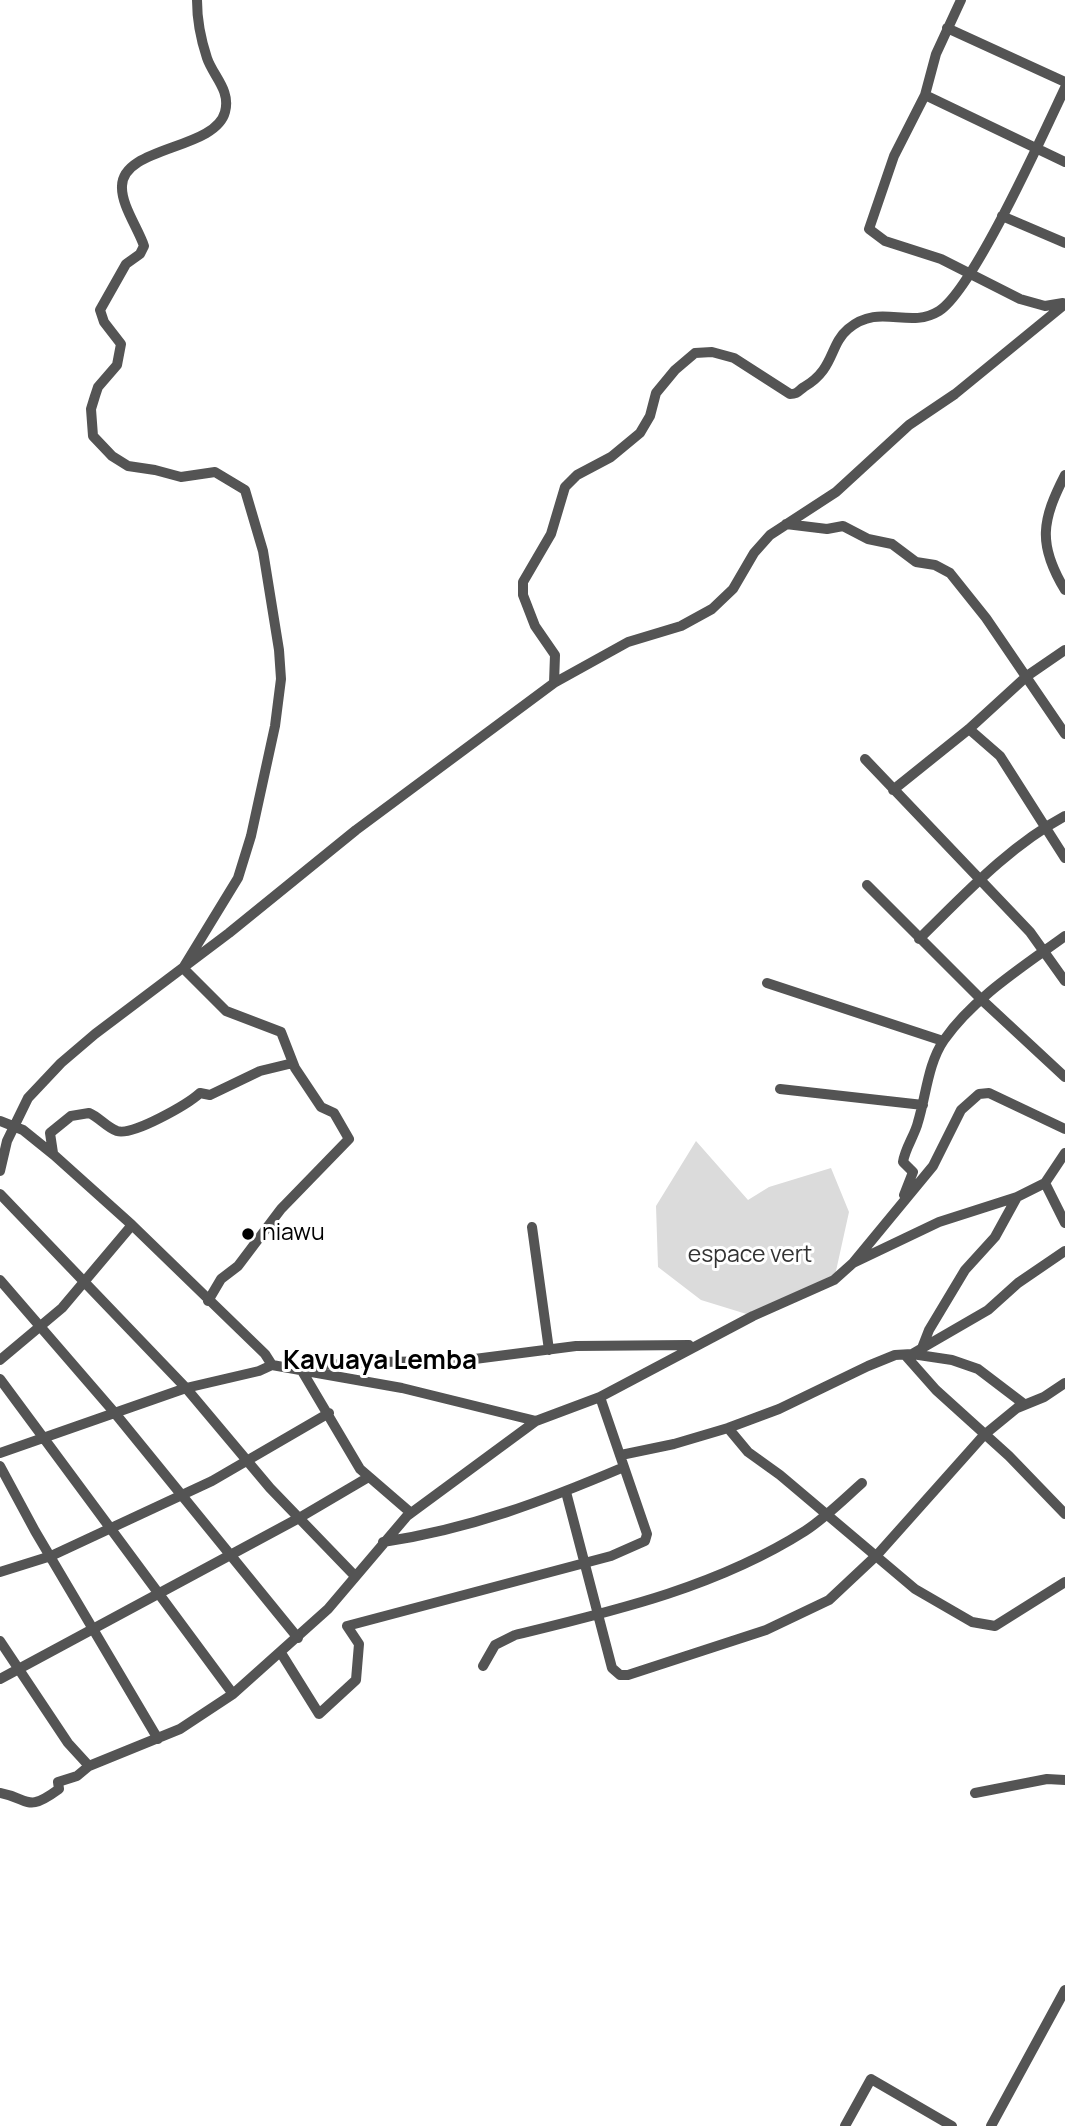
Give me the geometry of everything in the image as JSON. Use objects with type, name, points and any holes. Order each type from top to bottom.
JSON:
[{"type":"street","points":[[183,968],[237,878],[251,836],[275,726],[281,679],[273,609],[262,551],[245,490],[215,472],[181,477],[128,467],[112,456],[93,436],[91,409],[98,387],[117,365],[121,344],[101,317],[102,305],[126,264],[141,254],[144,246],[124,196],[124,179],[133,167],[145,159],[208,134],[225,115],[225,94],[207,59],[197,0]]},
{"type":"street","points":[[961,0],[936,54],[925,95],[894,156],[869,229],[885,241],[930,255],[1029,302],[1050,307],[1065,305]]},
{"type":"street","points":[[947,28],[1065,82]]},
{"type":"street","points":[[554,683],[555,655],[540,635],[523,595],[526,572],[551,534],[565,487],[577,475],[611,457],[640,433],[650,416],[656,393],[674,370],[695,353],[712,352],[734,358],[790,394],[796,394],[824,371],[848,330],[863,319],[879,314],[913,319],[930,317],[957,295],[1002,216],[1065,88]]},
{"type":"street","points":[[925,95],[1035,150],[1065,162]]},
{"type":"street","points":[[1002,216],[1065,243]]},
{"type":"street","points":[[0,1171],[13,1129],[27,1098],[61,1063],[366,822],[554,683],[628,642],[681,626],[712,609],[733,589],[760,544],[836,492],[918,418],[955,394],[1065,305]]},
{"type":"street","points":[[1065,474],[1051,503],[1044,533],[1053,567],[1065,590]]},
{"type":"street","points":[[786,524],[827,529],[843,526],[868,539],[892,544],[916,562],[934,565],[950,573],[1027,676],[1065,734]]},
{"type":"street","points":[[893,790],[969,729],[1027,676],[1065,650]]},
{"type":"street","points":[[969,729],[1000,756],[1065,858]]},
{"type":"street","points":[[865,759],[1030,932],[1065,981]]},
{"type":"street","points":[[919,939],[979,881],[1045,826],[1065,816]]},
{"type":"street","points":[[867,885],[919,939],[1065,1077]]},
{"type":"street","points":[[900,1207],[913,1172],[903,1162],[904,1157],[916,1130],[943,1041],[982,1000],[1065,936]]},
{"type":"street","points":[[183,968],[201,983],[226,1011],[281,1032],[293,1063],[321,1107],[332,1111],[344,1126],[348,1143],[281,1209],[238,1266],[221,1279],[208,1301]]},
{"type":"street","points":[[767,983],[943,1041]]},
{"type":"street","points":[[54,1155],[50,1132],[71,1116],[89,1112],[112,1129],[124,1132],[168,1114],[201,1093],[210,1095],[260,1070],[293,1063]]},
{"type":"street","points":[[780,1089],[923,1105]]},
{"type":"street","points":[[0,1793],[29,1803],[40,1802],[59,1789],[58,1782],[77,1776],[89,1766],[180,1729],[233,1694],[298,1638],[328,1609],[354,1575],[411,1513],[536,1421],[600,1397],[753,1316],[825,1286],[853,1263],[933,1166],[961,1110],[979,1094],[989,1093],[1065,1129]]},
{"type":"street","points":[[0,1121],[13,1129],[23,1130],[54,1155],[132,1225],[265,1354],[272,1365]]},
{"type":"street","points":[[0,1134],[13,1129]]},
{"type":"street","points":[[853,1263],[939,1222],[1017,1197],[1045,1183],[1065,1153]]},
{"type":"street","points":[[1045,1183],[1065,1223]]},
{"type":"street","points":[[0,1194],[186,1388],[299,1518],[354,1575]]},
{"type":"street","points":[[922,1348],[929,1330],[965,1270],[995,1237],[1017,1197]]},
{"type":"street","points":[[0,1360],[41,1327],[86,1283],[132,1225]]},
{"type":"street","points":[[532,1227],[549,1350]]},
{"type":"street","points":[[908,1354],[988,1310],[1018,1283],[1065,1251]]},
{"type":"street","points":[[0,1280],[114,1412],[298,1638]]},
{"type":"street","points":[[302,1371],[325,1365],[459,1361],[610,1344],[689,1345]]},
{"type":"street","points":[[908,1354],[922,1376],[984,1436],[1009,1456],[1065,1514]]},
{"type":"street","points":[[621,1455],[674,1444],[728,1428],[779,1409],[895,1355],[908,1354],[952,1360],[978,1369],[1024,1404]]},
{"type":"street","points":[[0,1453],[44,1435],[186,1388],[259,1371],[272,1365],[402,1388],[536,1421]]},
{"type":"street","points":[[302,1371],[367,1478],[411,1513]]},
{"type":"street","points":[[0,1379],[161,1592],[233,1694]]},
{"type":"street","points":[[566,1492],[612,1668],[620,1675],[628,1675],[729,1643],[804,1615],[829,1601],[877,1555],[984,1436],[1024,1404],[1044,1397],[1065,1383]]},
{"type":"street","points":[[281,1653],[319,1714],[356,1680],[359,1644],[347,1626],[628,1550],[647,1538],[600,1397]]},
{"type":"street","points":[[0,1572],[51,1556],[181,1496],[329,1413]]},
{"type":"street","points":[[728,1428],[748,1452],[780,1475],[915,1589],[981,1626],[995,1626],[1065,1582]]},
{"type":"street","points":[[0,1466],[158,1739]]},
{"type":"street","points":[[383,1542],[434,1535],[531,1507],[624,1467]]},
{"type":"street","points":[[0,1679],[299,1518],[367,1478]]},
{"type":"street","points":[[483,1666],[495,1645],[515,1635],[600,1615],[689,1587],[771,1551],[825,1515],[862,1483]]},
{"type":"street","points":[[0,1641],[68,1743],[89,1766]]},
{"type":"street","points":[[975,1793],[1047,1779],[1065,1780]]},
{"type":"street","points":[[991,2126],[1065,1990]]},
{"type":"street","points":[[845,2126],[871,2079],[952,2126]]},
{"type":"green space","name":"espace vert","points":[[696,1141],[748,1200],[769,1187],[831,1168],[849,1212],[834,1280],[753,1316],[701,1300],[658,1267],[656,1206]]},
{"type":"place","name":"niawu","points":[[248,1234]]},
{"type":"district","name":"Kavuaya Lemba","points":[[380,1362]]}]
